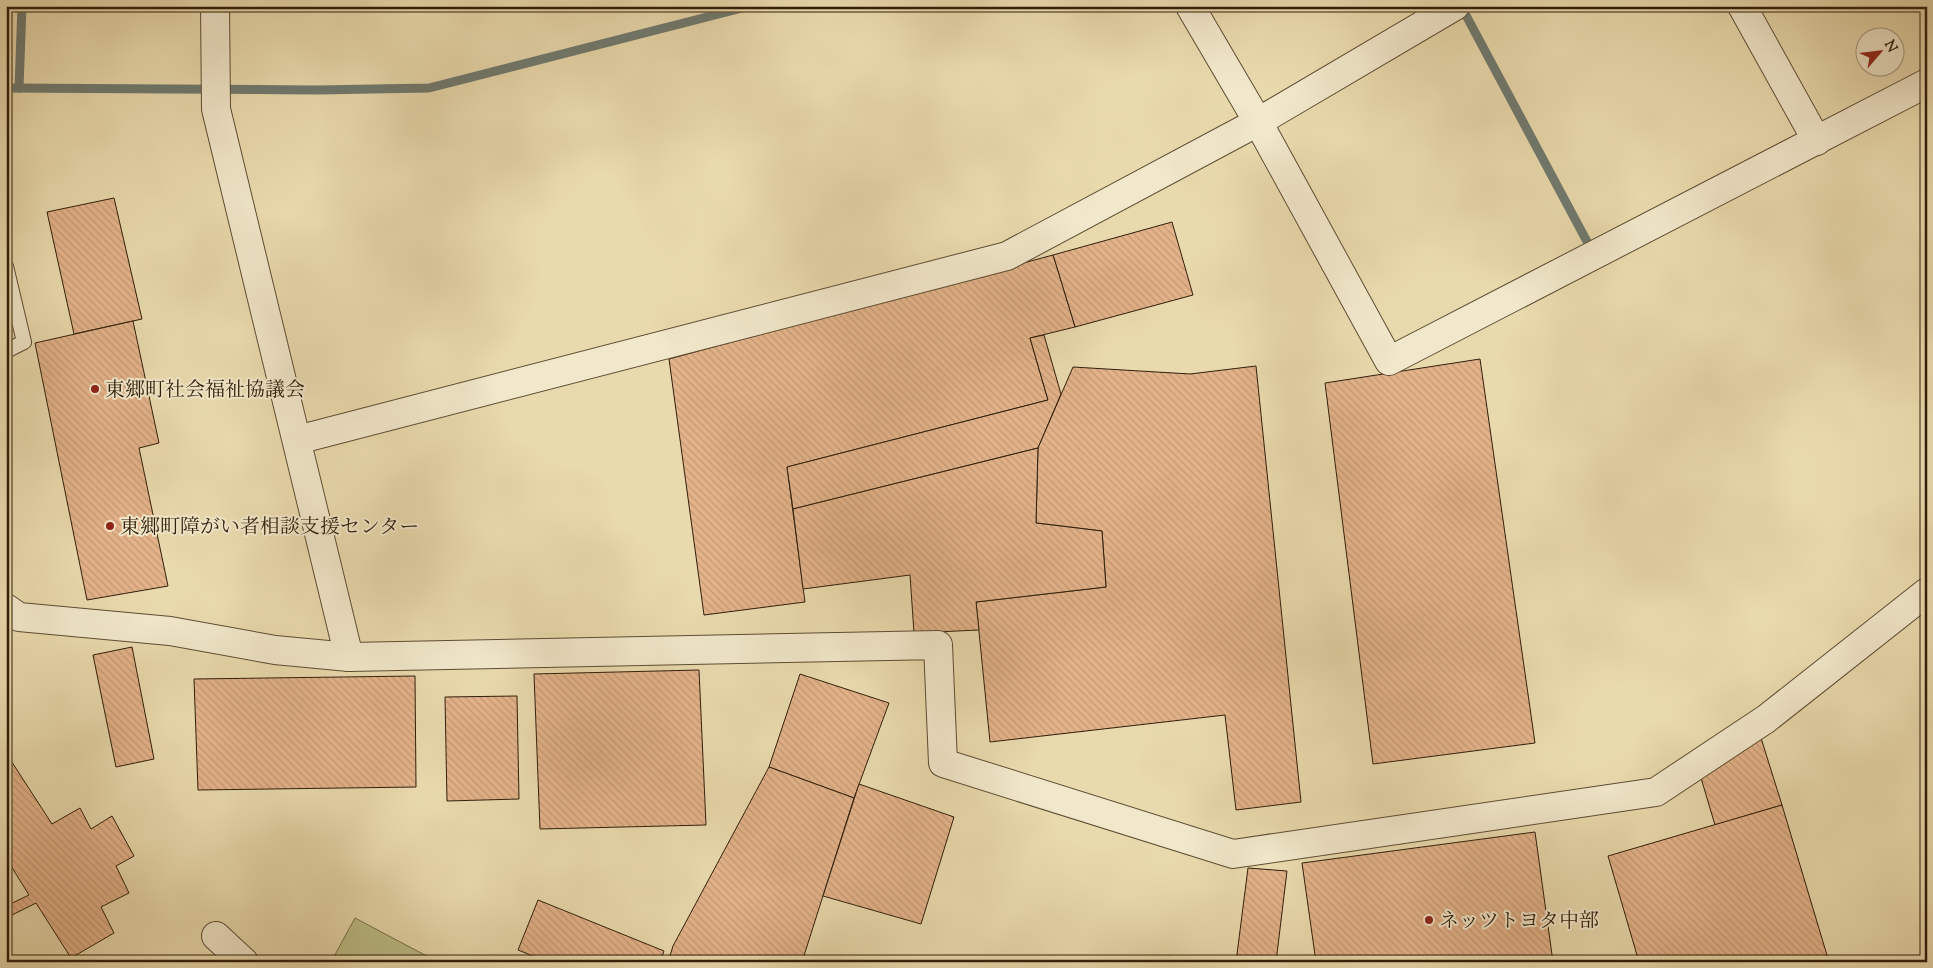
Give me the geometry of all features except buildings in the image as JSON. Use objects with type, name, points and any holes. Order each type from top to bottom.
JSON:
[{"type":"street","points":[[215,6],[216,109],[349,657]]},
{"type":"street","points":[[1190,6],[1258,122],[1389,361],[1927,83]]},
{"type":"street","points":[[297,440],[1007,256],[1258,122],[1455,6]]},
{"type":"street","points":[[1742,6],[1817,141]]},
{"type":"street","points":[[6,608],[19,617],[170,631],[275,650],[349,657],[938,645],[943,763],[1233,854],[1656,792],[1766,719],[1927,592]]},
{"type":"street","points":[[216,936],[244,962]]},
{"type":"lane","points":[[6,266],[24,342],[6,351]]},
{"type":"green space","points":[[355,918],[438,962],[331,962]]},
{"type":"waterway","points":[[19,88],[22,6]]},
{"type":"waterway","points":[[6,88],[317,90],[429,88],[750,6]]},
{"type":"waterway","points":[[1461,6],[1591,249]]},
{"type":"place","name":"東郷町社会福祉協議会","points":[[95,389]]},
{"type":"place","name":"東郷町障がい者相談支援センター","points":[[110,526]]},
{"type":"place","name":"ネッツトヨタ中部","points":[[1429,920]]}]
